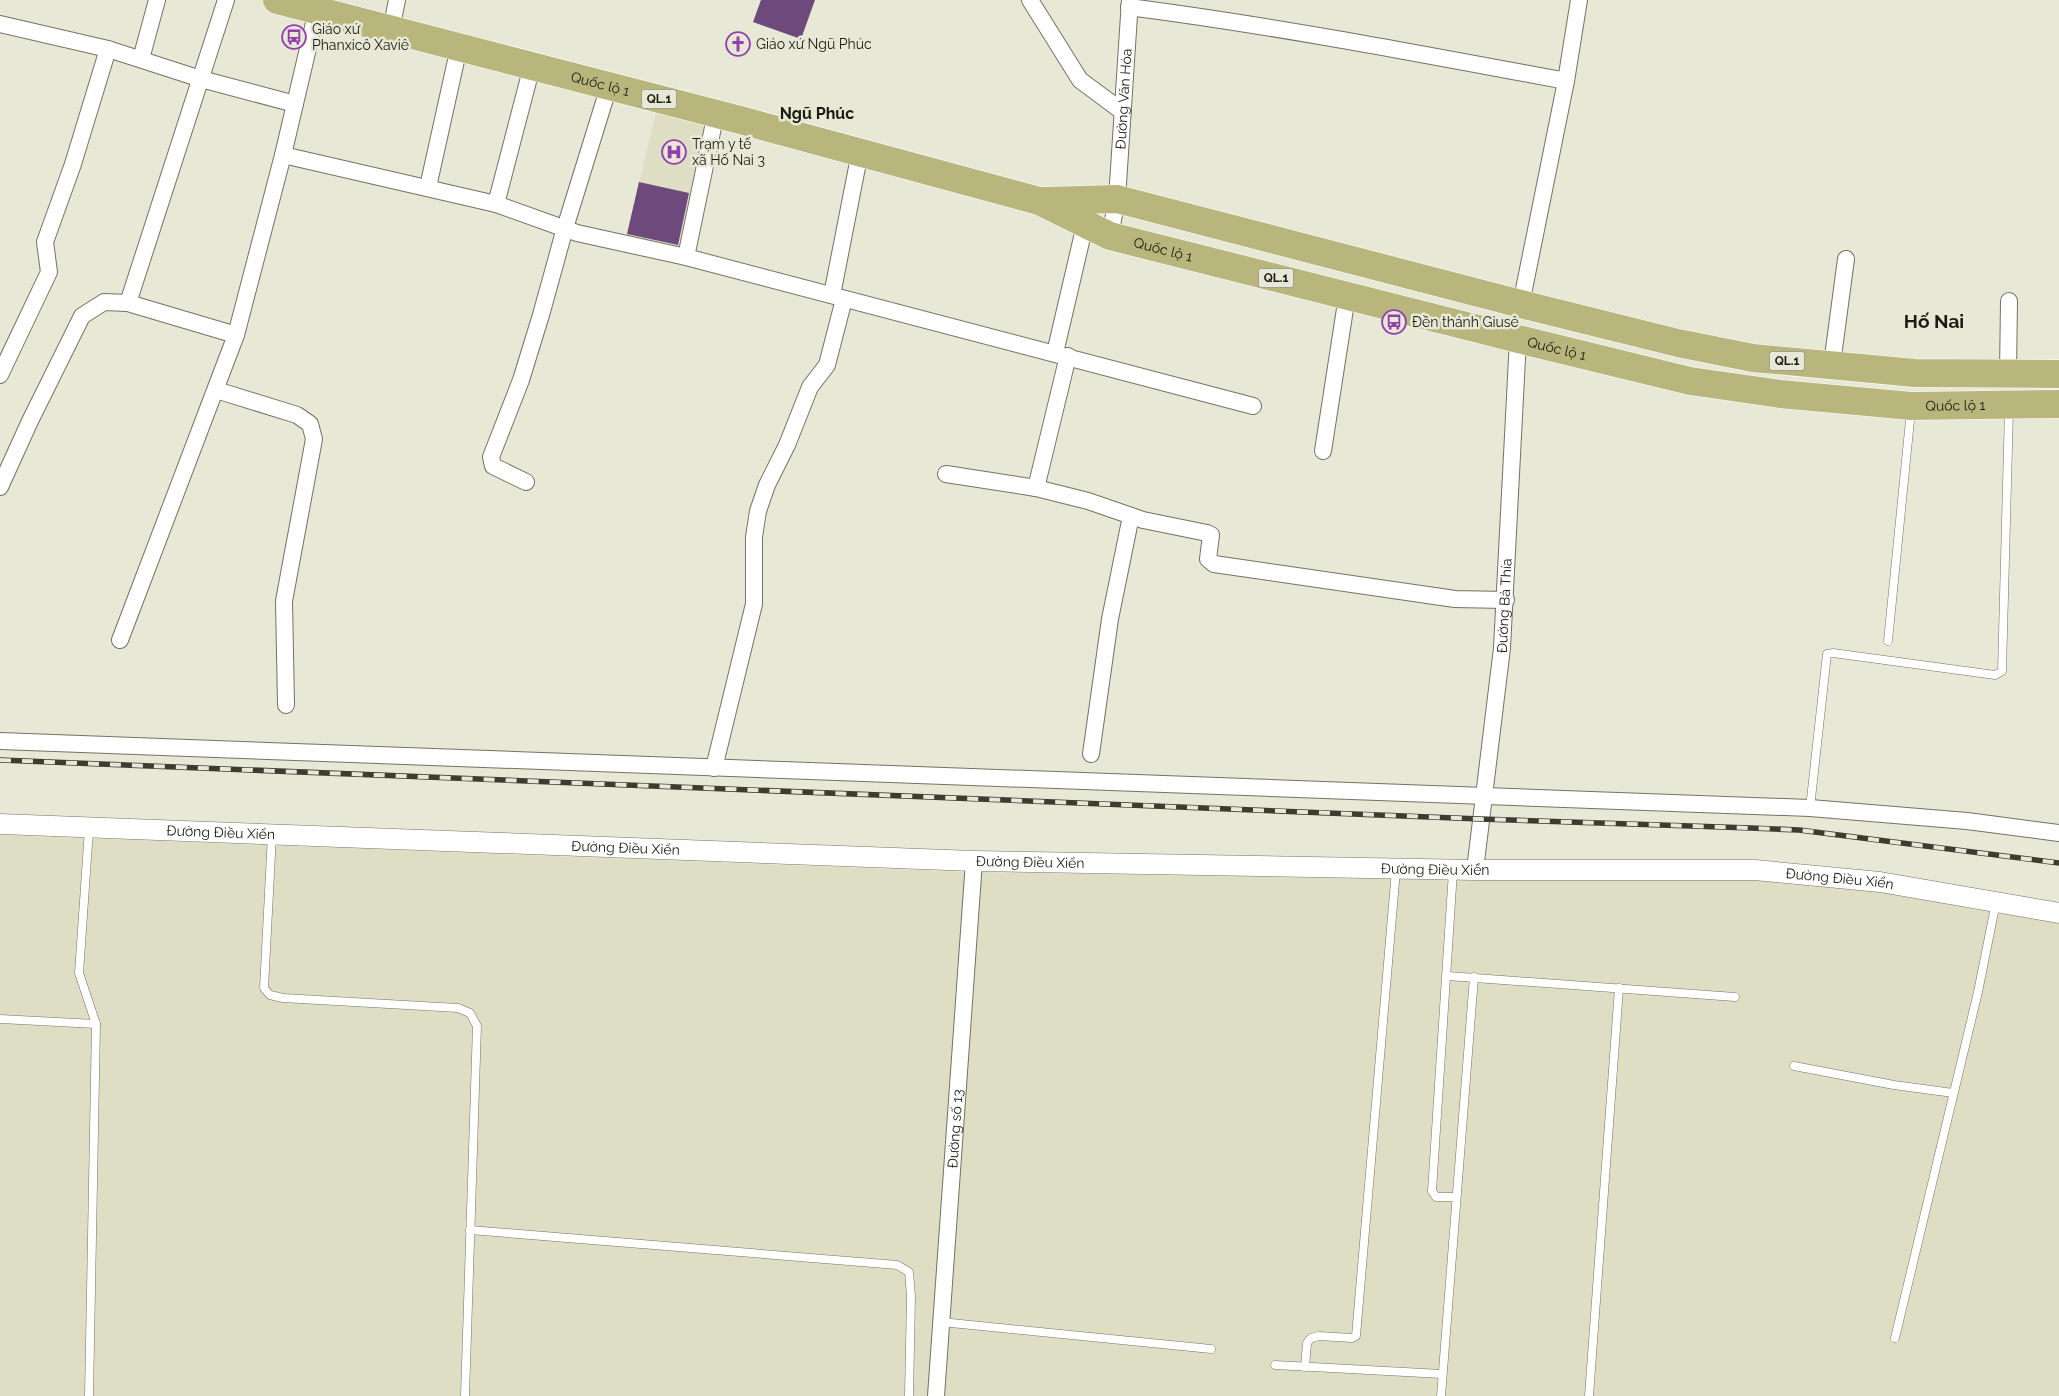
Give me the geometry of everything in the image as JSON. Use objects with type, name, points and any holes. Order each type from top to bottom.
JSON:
[{"type":"highway","name":"Quốc lộ 1","points":[[277,0],[716,113],[1039,201],[1098,207],[1520,304],[1678,344],[1753,358],[1915,372],[2059,374]]},
{"type":"highway","name":"Quốc lộ 1","points":[[1098,207],[1110,236],[1690,381],[1780,394],[1911,406],[2059,404]]},
{"type":"highway","points":[[1518,339],[1520,304]]},
{"type":"street","points":[[141,60],[157,0]]},
{"type":"street","points":[[128,303],[226,0]]},
{"type":"street","points":[[391,30],[397,0]]},
{"type":"street","points":[[1030,0],[1080,80],[1123,112]]},
{"type":"street","points":[[1520,304],[1566,81],[1579,0]]},
{"type":"street","points":[[1130,3],[1566,81]]},
{"type":"street","name":"Đường Văn Hóa","points":[[1098,207],[1123,112],[1130,3]]},
{"type":"street","points":[[120,640],[236,335],[283,155],[317,10]]},
{"type":"street","points":[[0,24],[108,49],[201,79],[295,104]]},
{"type":"street","points":[[428,187],[459,47]]},
{"type":"street","points":[[0,375],[49,272],[45,242],[73,164],[108,49]]},
{"type":"street","points":[[496,204],[532,66]]},
{"type":"street","points":[[526,482],[493,466],[492,457],[521,380],[609,86]]},
{"type":"street","points":[[686,257],[716,113]]},
{"type":"street","points":[[714,768],[754,604],[754,537],[758,511],[767,485],[787,445],[810,387],[827,365],[860,152]]},
{"type":"street","points":[[283,155],[496,204],[576,233],[686,257],[1254,406]]},
{"type":"street","points":[[1098,207],[1110,236]]},
{"type":"street","points":[[1036,488],[1061,355],[1098,207]]},
{"type":"street","points":[[1832,364],[1846,259]]},
{"type":"street","points":[[1323,451],[1347,296]]},
{"type":"street","points":[[2008,374],[2009,301]]},
{"type":"street","points":[[0,487],[82,316],[104,302],[128,303],[236,335]]},
{"type":"street","name":"Đường Bà Thía","points":[[1475,870],[1502,648],[1506,600],[1518,339]]},
{"type":"street","points":[[216,390],[297,416],[310,424],[314,439],[284,601],[286,705]]},
{"type":"street","points":[[946,474],[1036,488],[1088,501],[1144,520],[1207,533],[1211,535],[1208,559],[1214,564],[1456,599],[1506,600]]},
{"type":"street","points":[[1090,754],[1110,620],[1131,516]]},
{"type":"street","points":[[0,741],[1810,808],[1967,821],[2059,833]]},
{"type":"street","name":"Đường Điều Xiển","points":[[0,824],[272,836],[568,844],[974,861],[1475,870],[1755,870],[1880,882],[2059,913]]},
{"type":"street","name":"Đường số 13","points":[[936,1396],[974,861]]},
{"type":"lane","points":[[1810,808],[1827,654],[1833,653],[1995,675],[2002,671],[2009,404]]},
{"type":"lane","points":[[1888,641],[1911,406]]},
{"type":"lane","points":[[89,829],[80,973],[96,1024],[89,1396]]},
{"type":"lane","points":[[272,836],[264,988],[270,995],[283,998],[458,1008],[470,1013],[476,1026],[465,1396]]},
{"type":"lane","points":[[1305,1367],[1307,1343],[1311,1338],[1319,1336],[1352,1338],[1356,1336],[1396,868]]},
{"type":"lane","points":[[1454,869],[1432,1191],[1436,1197],[1456,1197]]},
{"type":"lane","points":[[1895,1338],[1978,992],[1996,901]]},
{"type":"lane","points":[[1448,976],[1735,997]]},
{"type":"lane","points":[[1441,1396],[1474,977]]},
{"type":"lane","points":[[1589,1396],[1619,988]]},
{"type":"lane","points":[[0,1019],[96,1024]]},
{"type":"lane","points":[[1794,1066],[1894,1085],[1953,1093]]},
{"type":"lane","points":[[470,1230],[897,1265],[909,1272],[911,1296],[909,1396]]},
{"type":"lane","points":[[941,1322],[1211,1349]]},
{"type":"lane","points":[[1275,1365],[1442,1374]]},
{"type":"shaded area","name":"Trạm y tế xã Hố Nai 3","points":[[657,109],[707,122],[682,248],[626,237]]},
{"type":"shaded area","points":[[0,835],[966,872],[1449,880],[1754,880],[1877,892],[2059,923],[2059,1396],[0,1396]]},
{"type":"building","points":[[761,0],[815,0],[801,39],[753,22]]},
{"type":"building","points":[[639,182],[689,193],[678,245],[627,234]]},
{"type":"railway","points":[[0,760],[1799,830],[2059,863]]},
{"type":"place","name":"Giáo xứ Phanxicô Xaviê","points":[[294,37]]},
{"type":"place","name":"Giáo xứ Ngũ Phúc","points":[[738,44]]},
{"type":"place","name":"Trạm y tế xã Hố Nai 3","points":[[674,152]]},
{"type":"place","name":"Đền thánh Giusê","points":[[1394,322]]},
{"type":"district","name":"Ngũ Phúc","points":[[817,113]]},
{"type":"district","name":"Hố Nai","points":[[1934,321]]}]
